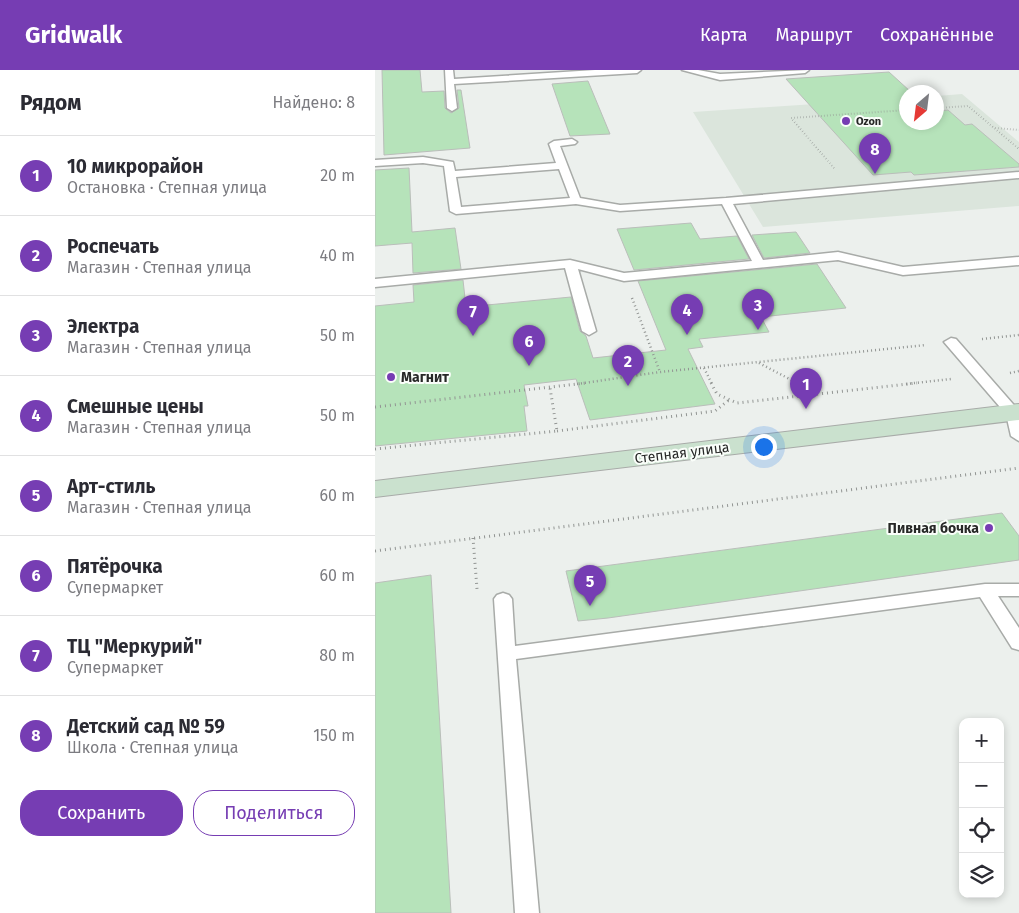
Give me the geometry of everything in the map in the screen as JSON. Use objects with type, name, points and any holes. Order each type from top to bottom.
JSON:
[{"type":"street","name":"Степная улица","points":[[375,489],[1017,420]]},
{"type":"lane","points":[[449,70],[452,108]]},
{"type":"lane","points":[[451,82],[637,70]]},
{"type":"lane","points":[[686,70],[720,77],[805,70]]},
{"type":"lane","points":[[571,142],[554,144],[576,201]]},
{"type":"lane","points":[[375,163],[423,160],[449,164],[456,211],[576,201],[619,208],[1019,175]]},
{"type":"lane","points":[[450,174],[563,166]]},
{"type":"lane","points":[[726,200],[759,263]]},
{"type":"lane","points":[[375,283],[570,264],[624,278],[838,256],[903,271],[1019,261]]},
{"type":"lane","points":[[570,264],[589,331]]},
{"type":"lane","points":[[951,342],[1017,420]]},
{"type":"lane","points":[[985,590],[1019,643]]},
{"type":"lane","points":[[506,654],[985,590],[1019,590]]},
{"type":"lane","points":[[503,599],[527,913]]},
{"type":"path","points":[[944,108],[967,106],[1019,150]]},
{"type":"path","points":[[853,189],[791,118],[899,111]]},
{"type":"path","points":[[994,128],[1019,130]]},
{"type":"path","points":[[624,278],[660,372]]},
{"type":"path","points":[[375,407],[550,388],[660,372],[1019,335]]},
{"type":"path","points":[[759,363],[818,394]]},
{"type":"path","points":[[704,368],[717,394],[737,403],[1019,371]]},
{"type":"path","points":[[550,388],[557,431]]},
{"type":"path","points":[[375,449],[557,431],[715,412],[729,400]]},
{"type":"path","points":[[375,551],[1019,468]]},
{"type":"shaded area","points":[[962,94],[1019,142],[1019,206],[763,227],[693,112],[899,98],[899,130],[944,130],[944,95]]},
{"type":"building","points":[[382,70],[420,70],[422,92],[444,91],[445,108],[451,113],[459,108],[457,90],[461,90],[470,148],[384,155]]},
{"type":"building","points":[[889,72],[903,85],[899,85],[899,130],[944,130],[944,110],[948,110],[965,125],[972,124],[1019,164],[1019,167],[914,175],[911,172],[873,175],[786,79]]},
{"type":"building","points":[[588,81],[610,134],[570,136],[552,84]]},
{"type":"building","points":[[409,168],[412,232],[455,228],[461,269],[413,273],[412,243],[375,246],[375,170]]},
{"type":"building","points":[[691,223],[700,239],[737,236],[749,259],[634,270],[617,229]]},
{"type":"building","points":[[796,232],[810,253],[764,258],[752,235]]},
{"type":"building","points":[[817,264],[846,308],[761,317],[769,332],[699,339],[703,347],[688,349],[715,404],[590,420],[576,379],[524,385],[528,406],[524,406],[527,431],[375,446],[375,306],[414,302],[413,285],[463,280],[466,307],[571,297],[580,331],[586,336],[593,358],[666,350],[638,281]]},
{"type":"building","points":[[1002,513],[1019,536],[1019,560],[608,618],[578,621],[566,571]]},
{"type":"building","points":[[431,575],[451,913],[375,913],[375,583]]},
{"type":"place","name":"Ozon","points":[[846,121]]},
{"type":"place","name":"Детский сад № 59","points":[[875,174]]},
{"type":"place","name":"Электра","points":[[758,330]]},
{"type":"place","name":"Смешные цены","points":[[687,335]]},
{"type":"place","name":"ТЦ \"Меркурий\"","points":[[473,336]]},
{"type":"place","name":"Пятёрочка","points":[[529,366]]},
{"type":"place","name":"Магнит","points":[[391,377]]},
{"type":"place","name":"Роспечать","points":[[628,386]]},
{"type":"place","name":"10 микрорайон","points":[[806,409]]},
{"type":"place","name":"Пивная бочка","points":[[989,528]]},
{"type":"place","name":"Арт-стиль","points":[[590,606]]}]
